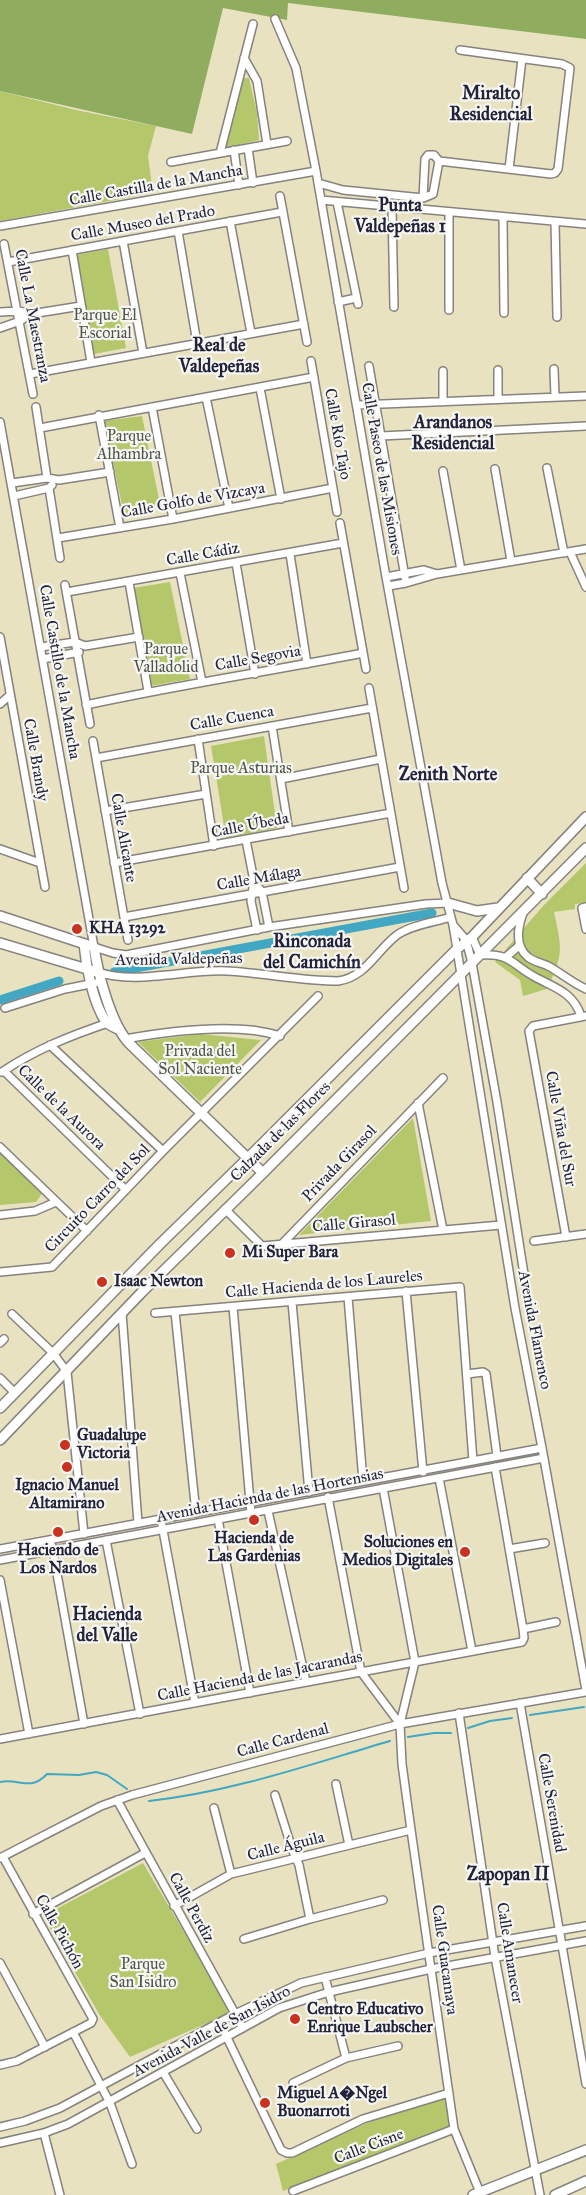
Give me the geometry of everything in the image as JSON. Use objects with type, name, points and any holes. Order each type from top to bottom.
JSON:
[{"type":"street","name":"Calle Paseo de las Misiones","points":[[275,19],[296,68],[316,171],[386,577],[453,925],[460,974]]},
{"type":"street","points":[[220,153],[253,24]]},
{"type":"street","points":[[423,198],[425,159],[428,155],[434,155],[439,160],[508,168],[555,173],[558,169],[570,68],[567,65],[460,50]]},
{"type":"street","points":[[244,58],[257,81],[267,144]]},
{"type":"street","points":[[508,168],[522,59]]},
{"type":"street","points":[[171,162],[287,141]]},
{"type":"street","points":[[248,148],[253,183]]},
{"type":"street","points":[[234,150],[239,185]]},
{"type":"street","points":[[318,183],[343,190],[423,198],[433,194],[439,160]]},
{"type":"street","name":"Calle Castilla de la Mancha","points":[[0,226],[316,171]]},
{"type":"street","points":[[280,196],[307,342]]},
{"type":"street","points":[[321,200],[586,224]]},
{"type":"street","points":[[337,202],[357,301],[338,302]]},
{"type":"street","points":[[392,207],[394,307]]},
{"type":"street","name":"Calle Museo del Prado","points":[[8,262],[282,212]]},
{"type":"street","points":[[449,212],[449,310]]},
{"type":"street","points":[[503,217],[504,313]]},
{"type":"street","points":[[230,221],[251,333]]},
{"type":"street","points":[[555,222],[557,317]]},
{"type":"street","points":[[178,231],[197,343]]},
{"type":"street","points":[[123,241],[143,352]]},
{"type":"street","name":"Calle La Maestranza","points":[[4,244],[19,311],[33,394]]},
{"type":"street","points":[[72,250],[91,362]]},
{"type":"street","points":[[0,312],[19,311],[31,314],[81,306]]},
{"type":"street","points":[[0,328],[20,321],[31,314]]},
{"type":"street","points":[[30,374],[304,324]]},
{"type":"street","name":"Calle Río Tajo","points":[[311,361],[337,512]]},
{"type":"street","points":[[369,366],[406,583]]},
{"type":"street","points":[[554,369],[555,397]]},
{"type":"street","points":[[498,370],[498,399]]},
{"type":"street","points":[[443,371],[443,402]]},
{"type":"street","points":[[40,428],[314,378]]},
{"type":"street","points":[[260,388],[281,499]]},
{"type":"street","points":[[357,405],[586,396]]},
{"type":"street","points":[[206,397],[229,508]]},
{"type":"street","points":[[36,407],[47,478]]},
{"type":"street","points":[[152,407],[173,519]]},
{"type":"street","points":[[99,416],[120,528]]},
{"type":"street","name":"Calle Castillo de la Mancha","points":[[0,422],[94,947]]},
{"type":"street","points":[[381,436],[586,426]]},
{"type":"street","points":[[547,468],[567,552],[586,587]]},
{"type":"street","points":[[495,469],[511,561]]},
{"type":"street","points":[[443,471],[461,570]]},
{"type":"street","points":[[12,483],[47,478],[59,480],[110,472]]},
{"type":"street","points":[[14,496],[49,488],[59,480]]},
{"type":"street","points":[[49,488],[60,558]]},
{"type":"street","name":"Calle Golfo de Vizcaya","points":[[58,538],[173,519],[333,488]]},
{"type":"street","points":[[340,523],[366,669]]},
{"type":"street","name":"Calle Cádiz","points":[[75,642],[66,589],[129,582],[343,543]]},
{"type":"street","points":[[388,586],[437,574],[586,549]]},
{"type":"street","points":[[290,554],[307,664]]},
{"type":"street","points":[[236,563],[255,674]]},
{"type":"street","points":[[386,577],[424,570],[437,574]]},
{"type":"street","points":[[180,573],[202,682]]},
{"type":"street","points":[[129,582],[148,691]]},
{"type":"street","name":"Calle Brandy","points":[[0,637],[45,887]]},
{"type":"street","points":[[41,647],[75,642],[85,646],[139,638]]},
{"type":"street","points":[[75,642],[90,724]]},
{"type":"street","points":[[43,659],[77,654],[85,646]]},
{"type":"street","name":"Calle Segovia","points":[[86,705],[148,691],[255,674],[363,653]]},
{"type":"street","points":[[369,688],[404,888]]},
{"type":"street","points":[[0,704],[10,695]]},
{"type":"street","name":"Calle Cuenca","points":[[96,758],[372,708]]},
{"type":"street","points":[[272,726],[289,832]]},
{"type":"street","points":[[198,739],[214,846]]},
{"type":"street","name":"Calle Alicante","points":[[93,741],[128,940]]},
{"type":"street","points":[[280,779],[381,759]]},
{"type":"street","points":[[105,810],[206,794]]},
{"type":"street","name":"Calle Úbeda","points":[[114,863],[391,813]]},
{"type":"street","name":"Calzada de las Flores","points":[[0,1408],[121,1283],[469,938],[586,817]]},
{"type":"street","points":[[246,840],[254,881],[251,894],[257,930]]},
{"type":"street","name":"Calzada de las Flores","points":[[0,1440],[122,1313],[586,848]]},
{"type":"street","points":[[0,849],[40,863]]},
{"type":"street","name":"Calle Málaga","points":[[123,917],[400,867]]},
{"type":"street","points":[[526,878],[542,894]]},
{"type":"street","points":[[254,881],[262,892],[269,927]]},
{"type":"street","points":[[448,903],[477,911],[498,908]]},
{"type":"street","name":"Avenida Valdepeñas","points":[[0,916],[112,953],[126,955],[269,927],[426,904],[448,903]]},
{"type":"street","points":[[584,908],[586,929]]},
{"type":"street","points":[[523,912],[518,926],[520,945],[528,957],[545,964],[583,988],[571,997]]},
{"type":"street","name":"Avenida Valdepeñas","points":[[0,943],[111,977],[126,978],[192,971],[227,971],[338,981],[354,976],[364,969],[396,936],[451,917]]},
{"type":"street","name":"Calle Paseo de las Misiones","points":[[453,925],[469,938]]},
{"type":"street","name":"Calle Castillo de la Mancha","points":[[84,944],[89,928]]},
{"type":"street","points":[[469,938],[480,955],[506,957],[528,973],[560,988],[571,997],[584,1016]]},
{"type":"street","name":"Avenida Flamenco","points":[[469,938],[524,1274]]},
{"type":"street","points":[[84,944],[86,969],[91,983],[114,1025],[125,1039],[263,1173]]},
{"type":"street","points":[[506,957],[520,945]]},
{"type":"street","points":[[94,947],[98,972],[114,1025]]},
{"type":"street","name":"Avenida Flamenco","points":[[460,974],[515,1308],[586,1691]]},
{"type":"street","points":[[5,1008],[91,983],[102,984]]},
{"type":"street","name":"Circuito Carro del Sol","points":[[0,1272],[52,1267],[163,1151],[318,996]]},
{"type":"street","name":"Calle Viña del Sur","points":[[566,1237],[529,1033],[531,1027],[584,1016]]},
{"type":"street","points":[[2,1072],[29,1054],[50,1045],[114,1025]]},
{"type":"street","points":[[125,1039],[186,1031],[214,1030],[256,1031],[280,1036]]},
{"type":"street","points":[[50,1045],[163,1151]]},
{"type":"street","name":"Calle de la Aurora","points":[[2,1072],[126,1190]]},
{"type":"street","name":"Privada Girasol","points":[[281,1245],[443,1078]]},
{"type":"street","points":[[483,1105],[497,1102]]},
{"type":"street","points":[[418,1103],[443,1230]]},
{"type":"street","points":[[0,1147],[87,1231]]},
{"type":"street","points":[[0,1215],[35,1211],[56,1202]]},
{"type":"street","name":"Calle Girasol","points":[[225,1209],[262,1246],[501,1225]]},
{"type":"street","points":[[534,1241],[586,1234]]},
{"type":"street","points":[[121,1283],[136,1299]]},
{"type":"street","name":"Calle Hacienda de los Laureles","points":[[155,1313],[460,1287],[467,1374]]},
{"type":"street","points":[[406,1291],[425,1480]]},
{"type":"street","points":[[348,1297],[363,1481]]},
{"type":"street","points":[[292,1302],[309,1492]]},
{"type":"street","points":[[233,1307],[252,1513]]},
{"type":"street","points":[[175,1312],[196,1513]]},
{"type":"street","points":[[122,1313],[138,1523]]},
{"type":"street","points":[[12,1314],[53,1353],[67,1372],[84,1534]]},
{"type":"street","points":[[473,1461],[467,1374],[483,1371],[486,1374],[497,1456]]},
{"type":"street","points":[[0,1378],[15,1392]]},
{"type":"street","name":"Avenida Hacienda de las Hortensias","points":[[0,1550],[542,1448]]},
{"type":"street","name":"Avenida Hacienda de las Hortensias","points":[[0,1560],[544,1458]]},
{"type":"street","points":[[495,1467],[523,1629],[556,1622]]},
{"type":"street","points":[[439,1478],[472,1651]]},
{"type":"street","points":[[327,1488],[361,1672],[400,1724]]},
{"type":"street","points":[[383,1488],[416,1662]]},
{"type":"street","points":[[268,1510],[306,1682]]},
{"type":"street","points":[[161,1519],[195,1703]]},
{"type":"street","points":[[218,1519],[250,1693]]},
{"type":"street","points":[[51,1540],[84,1724]]},
{"type":"street","points":[[106,1540],[140,1714]]},
{"type":"street","points":[[509,1549],[546,1543]]},
{"type":"street","points":[[0,1580],[29,1734]]},
{"type":"street","name":"Calle Hacienda de las Jacarandas","points":[[0,1739],[524,1641],[523,1629]]},
{"type":"street","name":"Calle Guacamaya","points":[[416,1662],[400,1724],[402,1764],[454,2129],[478,2194]]},
{"type":"street","name":"Calle Cardenal","points":[[1,1858],[117,1800],[400,1724],[586,1691]]},
{"type":"street","name":"Calle Serenidad","points":[[520,1703],[586,2084]]},
{"type":"street","name":"Calle Amanecer","points":[[459,1713],[495,1957],[540,2195]]},
{"type":"street","points":[[336,1784],[349,1845]]},
{"type":"street","points":[[275,1795],[299,1865],[310,1919]]},
{"type":"street","name":"Calle Perdiz","points":[[117,1800],[243,2028]]},
{"type":"street","points":[[214,1808],[231,1874]]},
{"type":"street","name":"Calle Águila","points":[[174,1906],[231,1874],[411,1830]]},
{"type":"street","points":[[33,1914],[145,1853]]},
{"type":"street","name":"Calle Pichón","points":[[1,1858],[93,2019],[92,2023],[73,2032]]},
{"type":"street","points":[[244,1939],[383,1900]]},
{"type":"street","name":"Avenida Valle de San Isidro","points":[[0,2127],[43,2116],[287,1988],[429,1953],[586,1926]]},
{"type":"street","name":"Avenida Valle de San Isidro","points":[[0,2143],[44,2133],[68,2124],[110,2103],[279,2008],[328,1992],[431,1969],[586,1941]]},
{"type":"street","points":[[0,1963],[45,2047]]},
{"type":"street","points":[[325,1977],[346,2058]]},
{"type":"street","points":[[220,2024],[281,2150],[286,2153],[292,2153],[363,2119],[449,2093]]},
{"type":"street","points":[[0,2065],[17,2061],[73,2032],[110,2103],[132,2164]]},
{"type":"street","points":[[293,2083],[346,2058],[398,2046]]},
{"type":"street","points":[[164,2072],[197,2128]]},
{"type":"street","name":"Calle Cisne","points":[[294,2191],[454,2129]]},
{"type":"street","points":[[44,2133],[60,2195]]},
{"type":"street","points":[[478,2194],[586,2150]]},
{"type":"street","points":[[555,2195],[586,2181]]},
{"type":"green space","points":[[0,0],[586,0],[586,39],[288,3],[287,20],[223,8],[192,134],[0,91]]},
{"type":"green space","points":[[241,78],[249,78],[257,113],[259,140],[226,148]]},
{"type":"green space","points":[[0,91],[76,110],[156,126],[148,156],[153,193],[0,221]]},
{"type":"green space","name":"Parque El Escorial","points":[[108,249],[126,348],[94,354],[76,255]]},
{"type":"green space","name":"Parque Alhambra","points":[[142,416],[160,504],[124,514],[104,421]]},
{"type":"green space","name":"Parque Valladolid","points":[[170,582],[190,679],[150,686],[133,588]]},
{"type":"green space","name":"Parque Asturias","points":[[264,736],[277,828],[226,838],[211,746]]},
{"type":"green space","points":[[586,863],[586,903],[575,904],[575,909],[554,912],[560,951],[547,989],[523,996],[520,980],[495,962],[543,906]]},
{"type":"green space","name":"Privada del Sol Naciente","points":[[200,1034],[261,1040],[200,1102],[138,1042]]},
{"type":"green space","points":[[413,1118],[431,1221],[299,1235]]},
{"type":"green space","points":[[0,1150],[43,1192],[36,1202],[0,1205]]},
{"type":"green space","name":"Parque San Isidro","points":[[143,1863],[232,2012],[130,2057],[99,2014],[43,1916]]},
{"type":"green space","points":[[446,2096],[451,2127],[283,2191],[276,2164],[365,2124]]},
{"type":"waterway","points":[[114,972],[432,913]]},
{"type":"waterway","points":[[0,1000],[59,981]]},
{"type":"waterway","points":[[530,1715],[584,1707]]},
{"type":"waterway","points":[[468,1728],[490,1721],[512,1718]]},
{"type":"waterway","points":[[408,1737],[451,1733]]},
{"type":"waterway","points":[[149,1801],[241,1784],[390,1741]]},
{"type":"waterway","points":[[0,1782],[30,1783],[47,1774],[79,1775],[96,1772],[107,1775],[127,1789]]},
{"type":"place","name":"KHA 13292","points":[[77,929]]},
{"type":"place","name":"Mi Super Bara","points":[[230,1253]]},
{"type":"place","name":"Isaac Newton","points":[[102,1282]]},
{"type":"place","name":"Guadalupe Victoria","points":[[65,1445]]},
{"type":"place","name":"Ignacio Manuel Altamirano","points":[[67,1467]]},
{"type":"place","name":"Hacienda de Las Gardenias","points":[[254,1520]]},
{"type":"place","name":"Haciendo de Los Nardos","points":[[58,1532]]},
{"type":"place","name":"Soluciones en Medios Digitales","points":[[465,1552]]},
{"type":"place","name":"Centro Educativo Enrique Laubscher","points":[[295,2019]]},
{"type":"place","name":"Miguel A�Ngel Buonarroti","points":[[265,2103]]},
{"type":"district","name":"Miralto Residencial","points":[[491,106]]},
{"type":"district","name":"Punta Valdepeñas 1","points":[[400,217]]},
{"type":"district","name":"Real de Valdepeñas","points":[[219,357]]},
{"type":"district","name":"Arandanos Residencial","points":[[453,434]]},
{"type":"district","name":"Zenith Norte","points":[[448,776]]},
{"type":"district","name":"Rinconada del Camichín","points":[[312,953]]},
{"type":"district","name":"Hacienda del Valle","points":[[107,1626]]},
{"type":"district","name":"Zapopan II","points":[[508,1876]]}]
